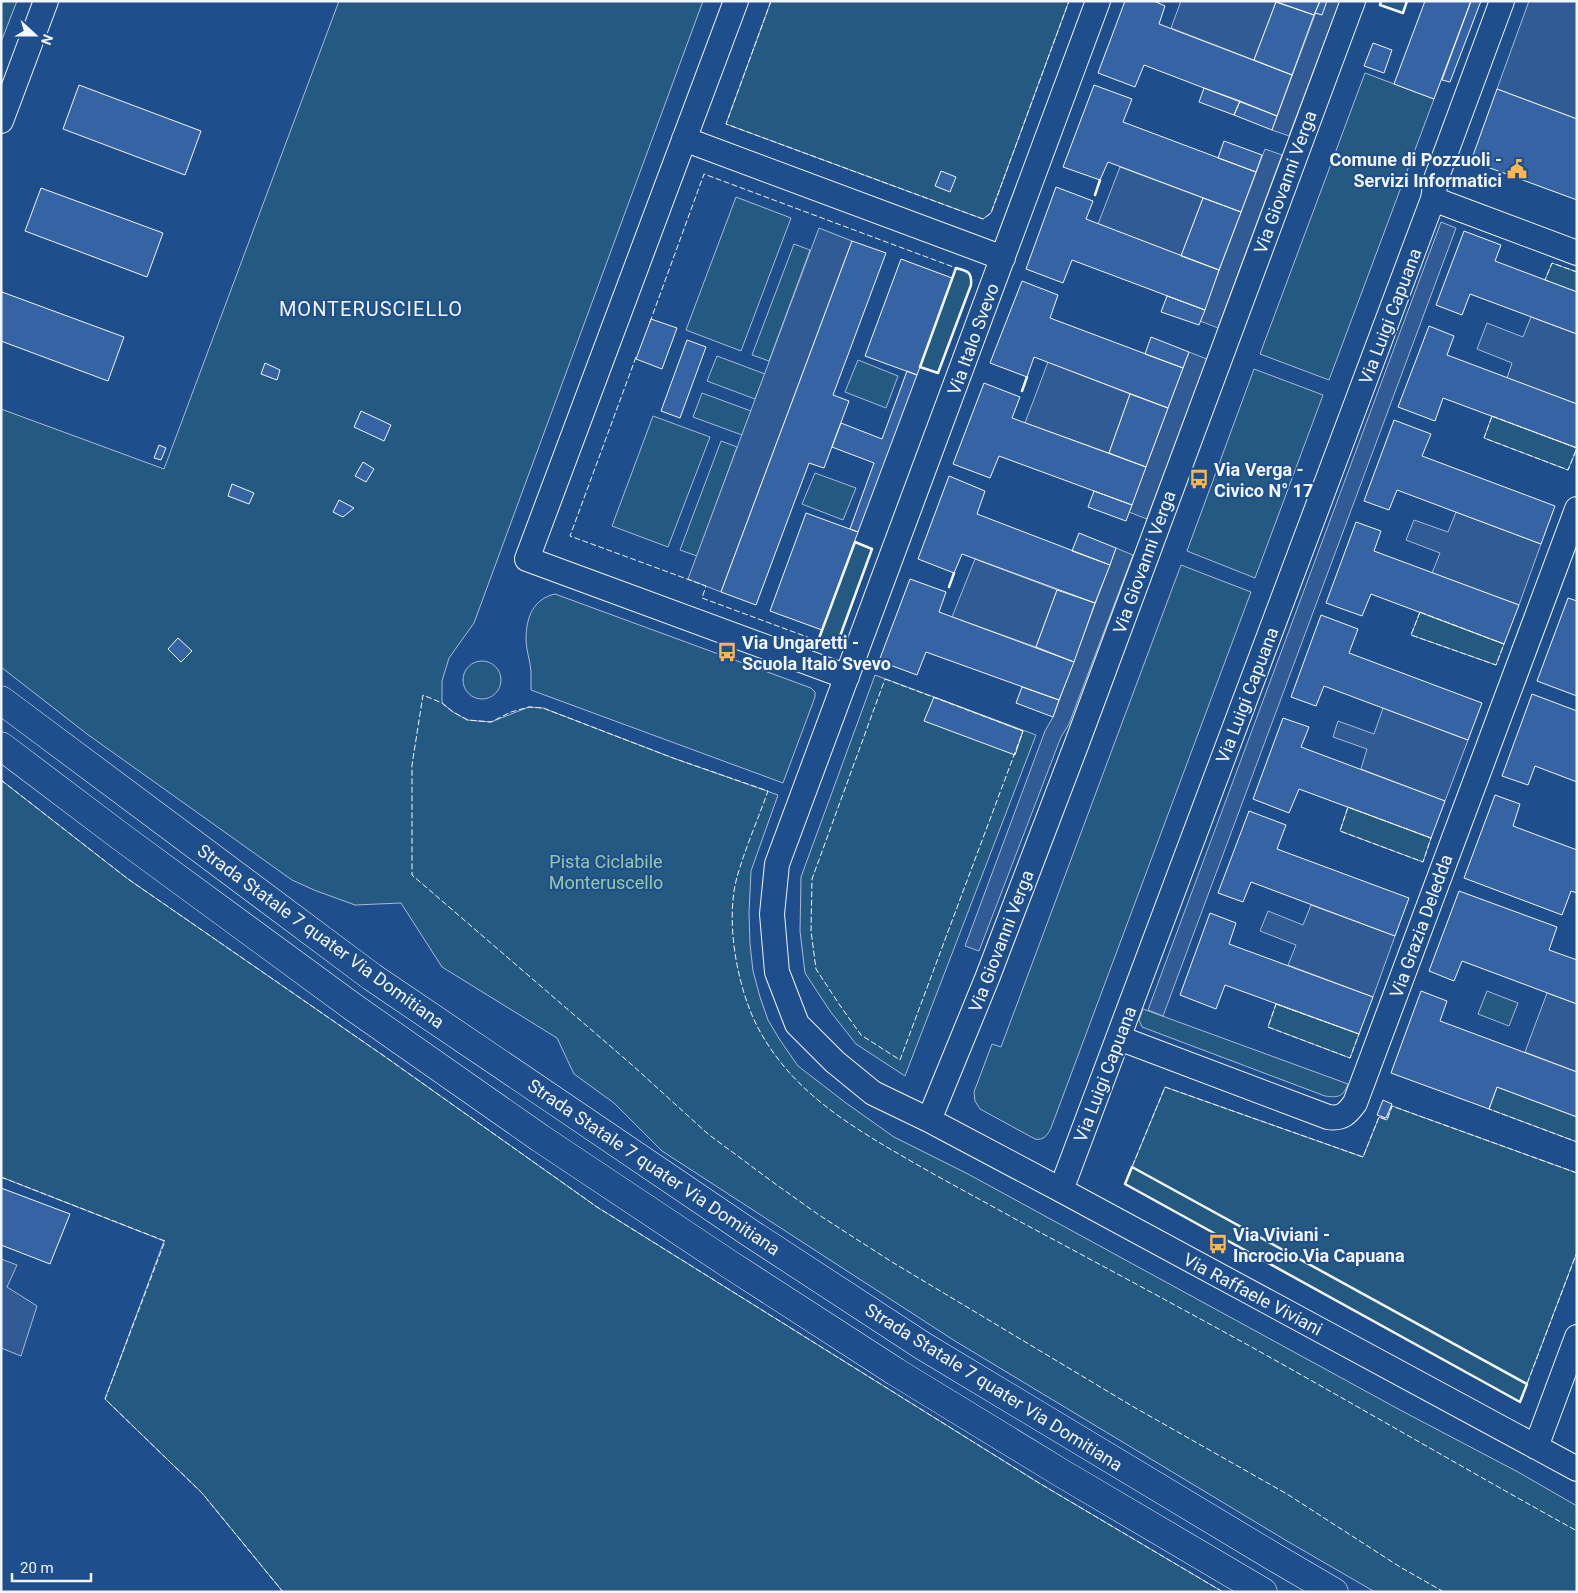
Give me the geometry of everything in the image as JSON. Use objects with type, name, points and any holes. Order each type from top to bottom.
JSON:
[{"type":"highway","name":"Strada Statale 7 quater Via Domitiana","points":[[1,700],[372,977],[750,1233],[923,1346],[1274,1558],[1334,1592]]},
{"type":"highway","name":"Strada Statale 7 quater Via Domitiana","points":[[1,746],[353,1007],[540,1138],[896,1372],[1263,1592]]},
{"type":"street","points":[[1,121],[46,1]]},
{"type":"street","points":[[736,1],[527,559],[847,677]]},
{"type":"street","name":"Via Italo Svevo","points":[[929,1120],[873,1093],[835,1062],[797,1024],[777,972],[772,914],[777,864],[1098,1]]},
{"type":"street","name":"Via Giovanni Verga","points":[[929,1120],[988,976],[1073,752],[1353,1]]},
{"type":"street","name":"Via Luigi Capuana","points":[[1061,1190],[1433,199],[1436,179],[1502,1]]},
{"type":"street","points":[[684,139],[1003,258]]},
{"type":"street","points":[[1433,199],[1577,253]]},
{"type":"street","name":"Via Grazia Deledda","points":[[1119,1038],[1328,1117],[1344,1116],[1350,1110],[1355,1103],[1577,509]]},
{"type":"street","name":"Via Raffaele Viviani","points":[[929,1120],[1577,1469]]},
{"type":"street","points":[[1536,1447],[1577,1337]]},
{"type":"green space","points":[[1,1],[17,1],[1,42]]},
{"type":"green space","name":"Pista Ciclabile Monteruscello","points":[[339,1],[703,1],[474,623],[449,658],[442,681],[442,703],[467,720],[491,722],[529,707],[543,708],[673,758],[778,795],[751,871],[750,944],[753,971],[768,1020],[798,1066],[894,1137],[968,1174],[1402,1411],[1518,1472],[1577,1506],[1577,1592],[1375,1592],[1287,1541],[955,1341],[662,1151],[614,1103],[574,1074],[557,1038],[442,967],[401,903],[355,905],[292,880],[87,734],[1,667],[1,409],[164,469]]},
{"type":"green space","points":[[771,1],[1069,1],[991,213],[983,219],[726,124]]},
{"type":"green space","points":[[1381,1],[1407,1],[1403,13],[1380,5]]},
{"type":"green space","points":[[1365,73],[1434,99],[1329,380],[1260,354]]},
{"type":"green space","points":[[736,197],[791,218],[741,351],[686,330]]},
{"type":"green space","points":[[794,244],[810,250],[769,361],[752,355]]},
{"type":"green space","points":[[1552,263],[1577,272],[1577,292],[1545,280]]},
{"type":"green space","points":[[956,268],[964,270],[970,275],[971,285],[938,373],[920,367]]},
{"type":"green space","points":[[717,356],[765,374],[755,399],[707,381]]},
{"type":"green space","points":[[858,360],[898,376],[886,408],[845,392]]},
{"type":"green space","points":[[1254,369],[1323,395],[1255,578],[1187,551]]},
{"type":"green space","points":[[702,393],[751,411],[742,435],[693,417]]},
{"type":"green space","points":[[653,416],[710,437],[668,547],[612,526]]},
{"type":"green space","points":[[1492,416],[1577,448],[1568,470],[1484,438]]},
{"type":"green space","points":[[721,441],[737,447],[697,556],[680,550]]},
{"type":"green space","points":[[815,473],[856,488],[843,520],[802,504]]},
{"type":"green space","points":[[855,542],[872,549],[839,639],[834,643],[818,641]]},
{"type":"green space","points":[[1181,565],[1251,592],[1051,1128],[1043,1138],[1035,1139],[980,1109],[975,1101],[974,1092],[992,1044],[1001,1047]]},
{"type":"green space","points":[[555,594],[811,688],[815,692],[815,697],[783,783],[531,690],[531,671],[526,643],[527,624],[536,605],[541,600]]},
{"type":"green space","points":[[1420,612],[1504,644],[1496,665],[1411,635]]},
{"type":"green space","points":[[482,661],[496,666],[501,680],[496,694],[482,699],[468,694],[463,680],[468,666]]},
{"type":"green space","points":[[875,675],[1036,735],[905,1076],[856,1044],[830,1011],[805,973],[800,931],[801,877]]},
{"type":"green space","points":[[1,780],[128,879],[384,1056],[597,1207],[1039,1483],[1223,1592],[283,1592],[202,1493],[105,1399],[164,1241],[1,1177]]},
{"type":"green space","points":[[1348,807],[1431,838],[1423,862],[1340,831]]},
{"type":"green space","points":[[1487,991],[1518,1003],[1509,1026],[1478,1014]]},
{"type":"green space","points":[[1276,1004],[1359,1034],[1350,1058],[1268,1027]]},
{"type":"green space","points":[[1143,1009],[1348,1084],[1340,1096],[1325,1096],[1142,1027],[1139,1020]]},
{"type":"green space","points":[[1165,1087],[1363,1157],[1379,1117],[1387,1120],[1392,1106],[1577,1173],[1577,1252],[1520,1402],[1125,1184]]},
{"type":"green space","points":[[1497,1087],[1577,1117],[1577,1142],[1489,1109]]},
{"type":"shaded area","points":[[1181,1],[1276,2],[1254,60],[1171,28]]},
{"type":"shaded area","points":[[1320,1],[1340,1],[1289,136],[1272,130]]},
{"type":"shaded area","points":[[1529,1],[1577,1],[1577,119],[1497,89]]},
{"type":"shaded area","points":[[1265,149],[1282,155],[1218,328],[1200,321]]},
{"type":"shaded area","points":[[1120,167],[1203,198],[1181,256],[1098,224]]},
{"type":"shaded area","points":[[1441,222],[1456,228],[1163,1016],[1148,1010]]},
{"type":"shaded area","points":[[819,228],[852,241],[721,592],[688,579]]},
{"type":"shaded area","points":[[1531,317],[1577,334],[1577,404],[1507,378],[1512,363],[1477,349],[1487,323],[1523,337]]},
{"type":"shaded area","points":[[1189,352],[1207,359],[1147,519],[1129,512]]},
{"type":"shaded area","points":[[1048,362],[1130,394],[1109,453],[1025,423]]},
{"type":"shaded area","points":[[1456,512],[1541,544],[1519,605],[1432,573],[1440,553],[1406,540],[1414,520],[1448,532]]},
{"type":"shaded area","points":[[1116,548],[1133,555],[1069,724],[1061,737],[979,951],[965,946],[1045,731],[1053,717]]},
{"type":"shaded area","points":[[975,559],[1057,590],[1036,647],[952,617]]},
{"type":"shaded area","points":[[1383,708],[1468,740],[1445,801],[1361,769],[1367,749],[1333,737],[1338,721],[1374,734]]},
{"type":"shaded area","points":[[1311,905],[1395,936],[1373,997],[1288,965],[1296,945],[1260,931],[1268,911],[1303,925]]},
{"type":"shaded area","points":[[1547,993],[1577,1004],[1577,1072],[1525,1052]]},
{"type":"shaded area","points":[[1,1259],[17,1265],[7,1287],[37,1306],[21,1356],[1,1348]]},
{"type":"building","points":[[1125,1],[1154,1],[1165,6],[1159,24],[1292,75],[1277,116],[1144,65],[1135,87],[1098,73]]},
{"type":"building","points":[[1274,1],[1320,1],[1314,15]]},
{"type":"building","points":[[1320,1],[1327,1],[1322,15],[1315,13]]},
{"type":"building","points":[[1425,1],[1471,1],[1434,99],[1394,84]]},
{"type":"building","points":[[1471,1],[1481,1],[1450,82],[1442,80]]},
{"type":"building","points":[[1276,2],[1314,15],[1292,75],[1254,60]]},
{"type":"building","points":[[1373,43],[1392,50],[1384,73],[1364,66]]},
{"type":"building","points":[[79,85],[201,131],[185,175],[63,129]]},
{"type":"building","points":[[1094,85],[1132,99],[1123,122],[1256,172],[1241,212],[1108,162],[1100,180],[1063,167]]},
{"type":"building","points":[[1204,88],[1240,101],[1234,115],[1199,102]]},
{"type":"building","points":[[1497,89],[1577,119],[1577,200],[1471,161]]},
{"type":"building","points":[[1240,101],[1277,116],[1272,130],[1234,115]]},
{"type":"building","points":[[1224,141],[1262,155],[1256,172],[1218,158]]},
{"type":"building","points":[[941,171],[956,177],[950,192],[935,186]]},
{"type":"building","points":[[1056,187],[1093,201],[1086,219],[1219,270],[1205,310],[1072,260],[1063,283],[1026,269]]},
{"type":"building","points":[[41,188],[163,233],[147,277],[25,231]]},
{"type":"building","points":[[1203,198],[1241,212],[1219,270],[1181,256]]},
{"type":"building","points":[[1464,231],[1501,245],[1495,261],[1577,292],[1577,334],[1470,294],[1462,315],[1436,305]]},
{"type":"building","points":[[852,241],[886,253],[833,395],[849,401],[824,468],[809,463],[756,605],[721,592]]},
{"type":"building","points":[[901,259],[952,278],[917,375],[865,356]]},
{"type":"building","points":[[1022,281],[1058,295],[1050,318],[1183,368],[1168,408],[1034,357],[1027,377],[990,363]]},
{"type":"building","points":[[2,292],[124,337],[108,381],[1,341]]},
{"type":"building","points":[[1167,296],[1205,310],[1199,325],[1161,312]]},
{"type":"building","points":[[651,319],[677,328],[662,369],[636,359]]},
{"type":"building","points":[[1429,326],[1454,336],[1447,355],[1577,404],[1577,448],[1443,398],[1435,421],[1398,407]]},
{"type":"building","points":[[1151,337],[1189,352],[1183,368],[1145,354]]},
{"type":"building","points":[[687,340],[706,347],[680,418],[661,411]]},
{"type":"building","points":[[265,363],[280,370],[277,380],[261,374]]},
{"type":"building","points":[[907,371],[917,375],[858,532],[850,529],[874,463],[832,447],[841,423],[882,439]]},
{"type":"building","points":[[984,383],[1020,397],[1012,418],[1146,467],[1132,505],[999,456],[990,478],[953,464]]},
{"type":"building","points":[[1130,394],[1168,408],[1146,467],[1109,453]]},
{"type":"building","points":[[361,411],[391,425],[384,441],[354,427]]},
{"type":"building","points":[[1394,420],[1431,434],[1422,456],[1555,506],[1541,544],[1397,490],[1389,510],[1364,501]]},
{"type":"building","points":[[159,445],[166,448],[161,460],[154,458]]},
{"type":"building","points":[[363,462],[374,469],[366,482],[355,476]]},
{"type":"building","points":[[949,476],[985,491],[977,514],[1110,565],[1095,603],[962,554],[954,573],[918,559]]},
{"type":"building","points":[[232,484],[254,493],[249,504],[228,496]]},
{"type":"building","points":[[1094,491],[1132,505],[1126,521],[1088,507]]},
{"type":"building","points":[[339,500],[354,508],[343,517],[333,512]]},
{"type":"building","points":[[806,513],[858,532],[822,630],[770,611]]},
{"type":"building","points":[[1356,522],[1381,531],[1374,551],[1519,605],[1504,644],[1371,594],[1362,616],[1326,603]]},
{"type":"building","points":[[1079,533],[1116,548],[1110,565],[1072,551]]},
{"type":"building","points":[[910,579],[946,592],[939,612],[1074,662],[1059,700],[926,652],[917,675],[879,661]]},
{"type":"building","points":[[1057,590],[1095,603],[1074,662],[1036,647]]},
{"type":"building","points":[[1568,598],[1577,601],[1577,696],[1537,681]]},
{"type":"building","points":[[1321,615],[1358,629],[1349,653],[1482,703],[1468,740],[1324,686],[1316,706],[1291,697]]},
{"type":"building","points":[[178,638],[192,651],[181,662],[168,649]]},
{"type":"building","points":[[1022,687],[1059,700],[1053,717],[1016,703]]},
{"type":"building","points":[[1532,694],[1577,711],[1577,782],[1535,766],[1528,785],[1502,776]]},
{"type":"building","points":[[934,697],[1023,731],[1015,755],[924,721]]},
{"type":"building","points":[[1283,718],[1309,727],[1301,747],[1445,801],[1431,838],[1299,789],[1289,813],[1253,799]]},
{"type":"building","points":[[1495,795],[1520,804],[1513,826],[1577,850],[1577,893],[1571,891],[1562,915],[1464,878]]},
{"type":"building","points":[[1249,811],[1286,825],[1277,849],[1409,898],[1395,936],[1251,882],[1243,902],[1218,893]]},
{"type":"building","points":[[1459,891],[1557,927],[1549,950],[1577,960],[1577,1004],[1462,961],[1454,981],[1429,971]]},
{"type":"building","points":[[1210,913],[1236,923],[1229,944],[1373,997],[1359,1034],[1225,985],[1216,1009],[1180,995]]},
{"type":"building","points":[[1421,991],[1447,1001],[1440,1021],[1577,1072],[1577,1117],[1497,1087],[1489,1109],[1391,1073]]},
{"type":"building","points":[[1383,1100],[1392,1104],[1386,1118],[1377,1115]]},
{"type":"building","points":[[1,1188],[70,1214],[50,1264],[1,1245]]},
{"type":"fence","points":[[771,1],[726,124],[983,219],[991,213],[1069,1]]},
{"type":"fence","points":[[650,322],[704,174],[956,268],[952,278]]},
{"type":"fence","points":[[1548,281],[1545,280],[1552,263],[1577,272]]},
{"type":"fence","points":[[636,357],[570,536],[706,586],[702,598],[818,641],[822,630]]},
{"type":"fence","points":[[1492,416],[1577,448],[1568,470],[1484,438],[1492,416]]},
{"type":"fence","points":[[1420,612],[1504,644],[1496,665],[1411,635],[1420,612]]},
{"type":"fence","points":[[885,679],[1023,731],[900,1060],[861,1035],[839,1004],[816,969],[811,931],[812,879],[885,679]]},
{"type":"fence","points":[[1444,1592],[1400,1567],[1287,1494],[1132,1406],[892,1262],[819,1215],[708,1134],[631,1064],[412,875],[412,765],[423,695],[442,703],[453,712],[468,720],[491,722],[511,712],[529,707],[543,708],[673,758],[768,791],[737,877],[732,913],[735,953],[744,992],[757,1026],[771,1050],[806,1089],[847,1122],[916,1164],[1237,1339],[1577,1531]]},
{"type":"fence","points":[[1,780],[128,879],[384,1056],[597,1207],[1039,1483],[1223,1592]]},
{"type":"fence","points":[[1348,807],[1431,838],[1423,862],[1340,831],[1348,807]]},
{"type":"fence","points":[[1276,1004],[1359,1034],[1350,1058],[1268,1027],[1276,1004]]},
{"type":"fence","points":[[1577,1173],[1392,1106],[1387,1120],[1379,1117],[1363,1157],[1165,1087],[1132,1167],[1527,1384],[1577,1252]]},
{"type":"fence","points":[[1490,1106],[1489,1109],[1577,1142]]},
{"type":"fence","points":[[1,1177],[165,1241],[105,1399],[202,1493],[283,1592]]},
{"type":"wall","points":[[1381,1],[1380,5],[1403,13],[1407,1]]},
{"type":"wall","points":[[1095,195],[1100,180]]},
{"type":"wall","points":[[956,268],[964,270],[970,275],[971,285],[938,373],[920,367],[956,268]]},
{"type":"wall","points":[[1022,391],[1027,377]]},
{"type":"wall","points":[[855,542],[872,549],[839,639],[834,643],[818,641],[855,542]]},
{"type":"wall","points":[[949,587],[954,573]]},
{"type":"wall","points":[[1132,1167],[1527,1384],[1520,1402],[1125,1184],[1132,1167]]},
{"type":"place","name":"Comune di Pozzuoli - Servizi Informatici","points":[[1517,169]]},
{"type":"place","name":"Via Verga - Civico N° 17","points":[[1199,479]]},
{"type":"place","name":"Via Ungaretti - Scuola Italo Svevo","points":[[727,652]]},
{"type":"place","name":"Via Viviani - Incrocio Via Capuana","points":[[1218,1244]]},
{"type":"district","name":"MONTERUSCIELLO","points":[[371,309]]}]
